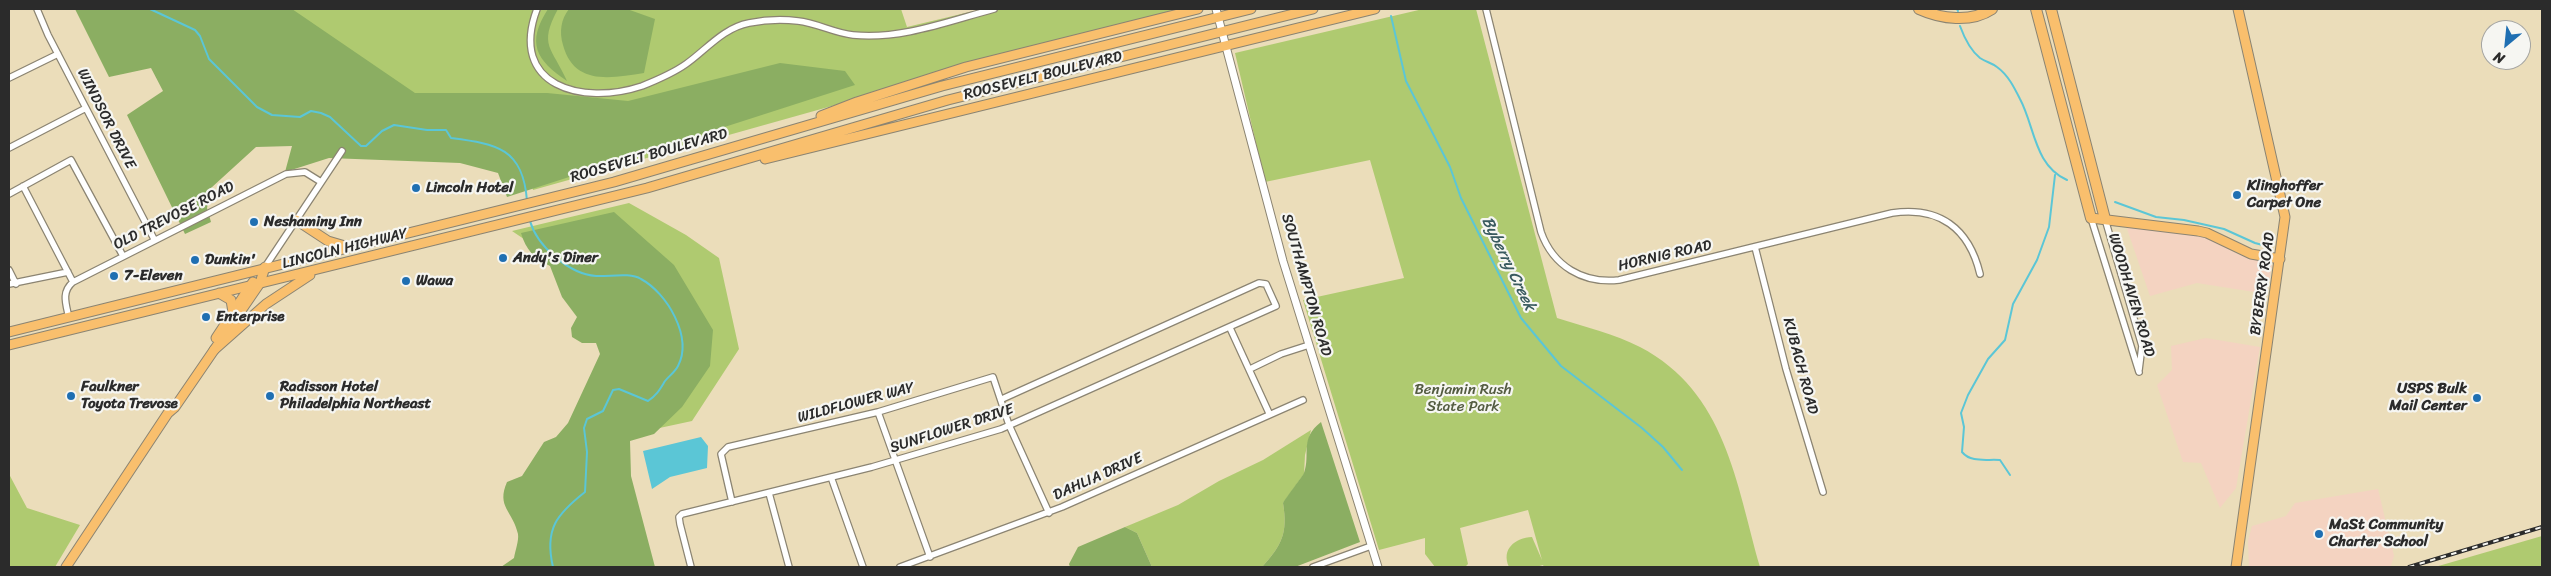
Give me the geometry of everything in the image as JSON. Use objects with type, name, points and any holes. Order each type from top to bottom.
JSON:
[{"type":"highway","points":[[1919,9],[1937,15],[1958,18],[1977,16],[1992,9]]},
{"type":"highway","name":"WOODHAVEN ROAD","points":[[2036,9],[2091,218]]},
{"type":"highway","name":"WOODHAVEN ROAD","points":[[2051,9],[2105,219]]},
{"type":"main road","name":"ROOSEVELT BOULEVARD","points":[[796,127],[856,102],[966,67],[1198,9]]},
{"type":"main road","name":"ROOSEVELT BOULEVARD","points":[[538,201],[643,173],[966,79],[1217,13],[1251,9]]},
{"type":"main road","name":"ROOSEVELT BOULEVARD","points":[[541,215],[675,181],[948,100],[1313,9]]},
{"type":"main road","name":"ROOSEVELT BOULEVARD","points":[[718,168],[792,153],[1375,9]]},
{"type":"main road","name":"BYBERRY ROAD","points":[[2236,567],[2285,227],[2283,204],[2238,9]]},
{"type":"main road","name":"LINCOLN HIGHWAY","points":[[9,332],[352,245],[538,201]]},
{"type":"main road","name":"LINCOLN HIGHWAY","points":[[9,345],[541,215]]},
{"type":"main road","points":[[2091,218],[2208,233],[2239,250],[2280,259]]},
{"type":"main road","points":[[296,220],[328,241],[339,245],[352,245]]},
{"type":"main road","points":[[168,413],[175,407],[214,350],[265,267]]},
{"type":"main road","points":[[214,350],[271,300],[318,270]]},
{"type":"main road","points":[[66,567],[168,413],[171,404],[233,312],[255,284]]},
{"type":"main road","points":[[218,293],[232,300],[233,312]]},
{"type":"street","name":"WINDSOR DRIVE","points":[[37,9],[58,54],[154,240]]},
{"type":"street","points":[[537,9],[530,27],[529,46],[544,76],[566,89],[598,92],[630,88],[667,76],[722,34],[747,23],[774,20],[799,21],[852,35],[866,36],[916,31],[994,9]]},
{"type":"street","name":"HORNIG ROAD","points":[[1486,9],[1541,232],[1549,249],[1563,266],[1590,279],[1611,281],[1892,213],[1921,212],[1941,218],[1961,234],[1972,249],[1980,274]]},
{"type":"street","name":"SOUTHAMPTON ROAD","points":[[1217,13],[1281,253],[1378,567]]},
{"type":"street","points":[[9,78],[58,54]]},
{"type":"street","points":[[9,148],[86,108]]},
{"type":"street","points":[[265,267],[342,151]]},
{"type":"street","points":[[9,194],[71,160],[123,256]]},
{"type":"street","name":"OLD TREVOSE ROAD","points":[[73,282],[286,174],[304,172],[321,182]]},
{"type":"street","points":[[23,186],[73,282],[65,293],[69,318]]},
{"type":"street","name":"WOODHAVEN ROAD","points":[[2091,218],[2139,372],[2142,346],[2105,219]]},
{"type":"street","name":"KUBACH ROAD","points":[[1755,247],[1786,369],[1823,492]]},
{"type":"street","points":[[9,270],[16,284]]},
{"type":"street","points":[[9,284],[68,272]]},
{"type":"street","name":"SUNFLOWER DRIVE","points":[[691,567],[679,517],[682,514],[895,460],[1009,425],[1276,306],[1266,284],[1259,283],[1002,399]]},
{"type":"street","points":[[1230,328],[1269,413]]},
{"type":"street","points":[[1250,369],[1281,354],[1309,345]]},
{"type":"street","name":"WILDFLOWER WAY","points":[[732,502],[721,454],[728,447],[878,412],[993,376],[1002,399]]},
{"type":"street","points":[[1002,399],[1009,425],[1049,513]]},
{"type":"street","name":"DAHLIA DRIVE","points":[[900,567],[1049,513],[1269,413],[1302,400]]},
{"type":"street","points":[[878,412],[930,557]]},
{"type":"street","points":[[831,477],[863,567]]},
{"type":"street","points":[[769,493],[789,567]]},
{"type":"street","points":[[1313,567],[1371,546]]},
{"type":"shaded area","points":[[2125,223],[2206,237],[2238,254],[2272,265],[2267,294],[2197,283],[2150,296]]},
{"type":"shaded area","points":[[2206,338],[2260,347],[2236,488],[2220,508],[2201,463],[2183,462],[2157,385],[2172,370],[2171,346]]},
{"type":"shaded area","name":"MaSt Community Charter School","points":[[2378,489],[2394,556],[2391,566],[2249,567],[2248,541],[2252,526],[2286,516],[2295,503]]},
{"type":"green space","points":[[75,9],[292,9],[415,93],[547,93],[628,101],[780,63],[845,71],[855,85],[507,197],[498,173],[460,163],[329,158],[285,172],[292,146],[256,147],[211,188],[207,208],[211,222],[185,234],[127,115],[163,91],[151,68],[109,77]]},
{"type":"green space","points":[[148,9],[901,9],[907,27],[982,9],[1177,9],[533,190],[531,180]]},
{"type":"green space","points":[[548,9],[558,9],[552,21],[548,39],[552,53],[567,81],[548,66],[538,50],[537,32]]},
{"type":"green space","points":[[569,9],[627,9],[655,19],[644,73],[607,77],[595,76],[585,73],[576,67],[568,58],[561,35],[563,21]]},
{"type":"green space","name":"Benjamin Rush State Park","points":[[1423,9],[1476,9],[1557,318],[1610,334],[1640,347],[1669,366],[1692,389],[1709,414],[1723,442],[1734,472],[1760,567],[1544,567],[1543,565],[1536,567],[1509,567],[1507,561],[1508,550],[1515,542],[1526,538],[1532,537],[1542,560],[1528,510],[1460,528],[1468,564],[1465,567],[1435,567],[1425,554],[1425,538],[1379,550],[1303,300],[1404,278],[1370,160],[1265,182],[1235,53]]},
{"type":"green space","points":[[629,203],[686,235],[719,258],[739,349],[692,421],[613,438],[641,567],[552,567],[547,556],[556,522],[581,497],[590,451],[580,437],[598,418],[600,410],[619,402],[640,411],[661,393],[678,364],[672,308],[645,279],[597,281],[564,266],[512,231]]},
{"type":"green space","points":[[614,212],[674,265],[713,330],[710,366],[682,407],[654,434],[630,441],[631,476],[655,567],[501,567],[514,558],[518,537],[516,526],[504,503],[504,490],[507,482],[522,476],[544,442],[556,437],[568,423],[600,354],[596,343],[582,343],[572,337],[571,328],[577,317],[562,297],[550,266],[531,253],[521,233]]},
{"type":"green space","points":[[1321,422],[1360,542],[1295,567],[1262,567],[1279,545],[1282,538],[1285,523],[1283,503],[1304,473],[1310,434]]},
{"type":"green space","points":[[1311,430],[1305,455],[1304,474],[1283,503],[1285,523],[1282,538],[1279,545],[1262,567],[1152,567],[1137,533],[1125,527],[1178,505],[1219,481],[1263,460]]},
{"type":"green space","points":[[9,474],[27,508],[80,525],[55,567],[9,567]]},
{"type":"green space","points":[[1125,527],[1137,533],[1152,567],[1070,567],[1069,564],[1078,547]]},
{"type":"green space","points":[[2542,536],[2542,567],[2435,567]]},
{"type":"water","points":[[701,437],[708,446],[707,468],[670,477],[652,489],[643,451]]},
{"type":"waterway","points":[[150,9],[195,30],[200,36],[209,59],[257,107],[272,115],[300,117],[311,111],[321,113],[330,117],[361,146],[366,146],[382,131],[394,125],[427,130],[446,130],[451,138],[494,147],[505,152],[513,159],[520,170],[527,201]]},
{"type":"waterway","name":"Byberry Creek","points":[[1391,16],[1406,81],[1450,167],[1461,198],[1521,318],[1561,366],[1642,428],[1663,447],[1682,470]]},
{"type":"waterway","points":[[1960,26],[1963,35],[1976,55],[1997,67],[2010,82],[2025,110],[2042,155],[2048,165],[2067,180]]},
{"type":"waterway","points":[[2010,475],[2000,460],[1974,459],[1962,452],[1964,427],[1961,413],[1968,395],[1988,359],[2005,340],[2013,304],[2037,260],[2049,227],[2055,175]]},
{"type":"waterway","points":[[2115,202],[2156,217],[2184,220],[2224,229],[2255,243],[2270,247]]},
{"type":"waterway","points":[[530,221],[539,240],[547,249],[575,270],[596,276],[619,275],[636,277],[651,286],[660,294],[675,317],[680,329],[682,342],[682,355],[678,366],[651,399],[648,401],[619,389],[613,390],[603,411],[587,419],[584,428],[587,452],[585,492],[560,515],[555,524],[550,542],[553,567]]},
{"type":"railway","points":[[2409,567],[2542,527]]},
{"type":"place","name":"Lincoln Hotel","points":[[416,188]]},
{"type":"place","name":"Klinghoffer Carpet One","points":[[2237,195]]},
{"type":"place","name":"Neshaminy Inn","points":[[254,222]]},
{"type":"place","name":"Andy's Diner","points":[[503,258]]},
{"type":"place","name":"Dunkin'","points":[[195,260]]},
{"type":"place","name":"7-Eleven","points":[[114,276]]},
{"type":"place","name":"Wawa","points":[[406,281]]},
{"type":"place","name":"Enterprise","points":[[206,317]]},
{"type":"place","name":"Faulkner Toyota Trevose","points":[[71,396]]},
{"type":"place","name":"Radisson Hotel Philadelphia Northeast","points":[[270,396]]},
{"type":"place","name":"USPS Bulk Mail Center","points":[[2477,398]]},
{"type":"place","name":"MaSt Community Charter School","points":[[2319,534]]}]
